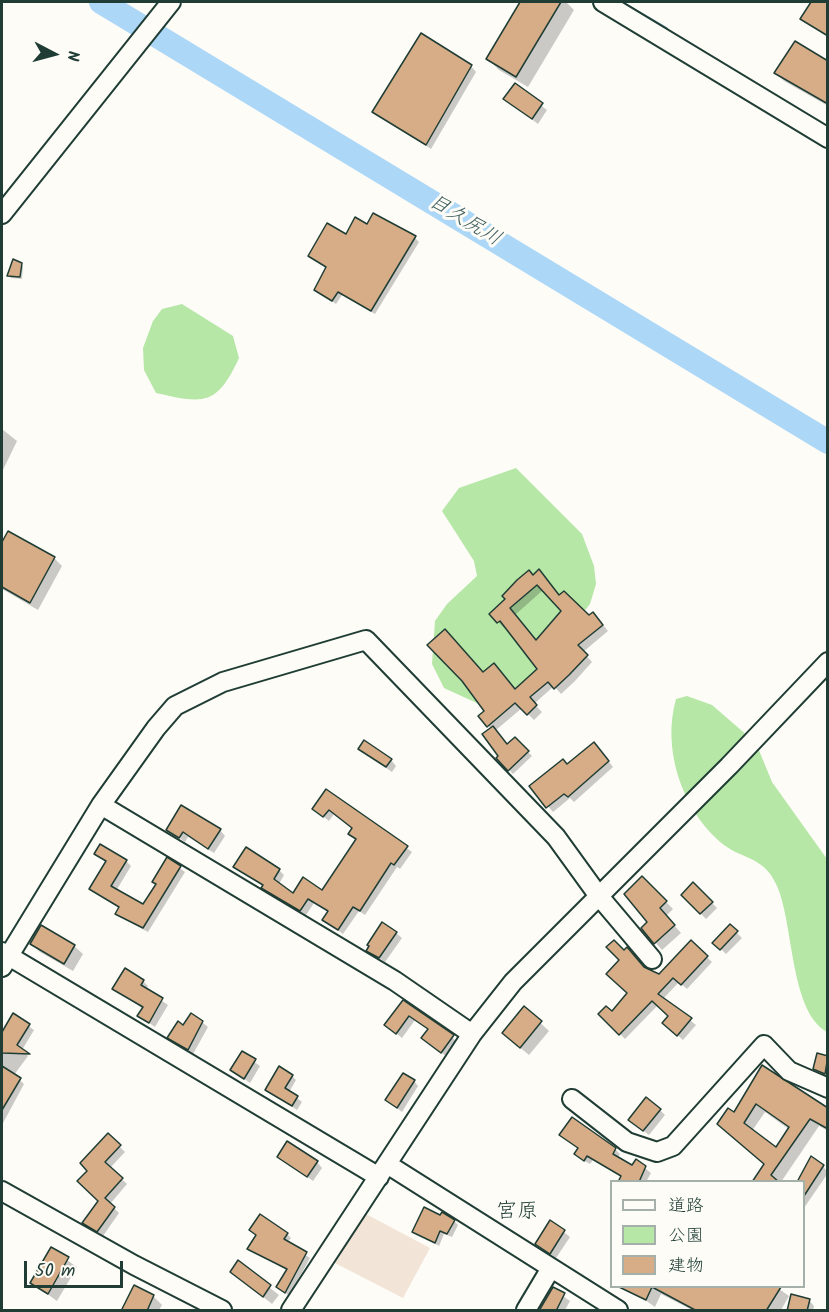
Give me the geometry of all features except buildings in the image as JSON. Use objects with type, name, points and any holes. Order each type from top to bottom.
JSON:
[{"type":"street","points":[[603,2],[828,138]]},
{"type":"street","points":[[2,214],[169,5]]},
{"type":"street","points":[[618,1311],[551,1268],[383,1170],[4,958],[101,805],[156,728],[176,706],[223,681],[366,640],[556,837],[598,895],[652,959]]},
{"type":"street","points":[[291,1311],[472,1034],[513,982],[729,766],[828,662]]},
{"type":"street","points":[[101,805],[394,981],[472,1034]]},
{"type":"street","points":[[572,1099],[627,1142],[657,1152],[673,1146],[764,1045],[789,1071],[828,1088]]},
{"type":"street","points":[[2,1191],[222,1311]]},
{"type":"street","points":[[526,1311],[551,1268]]},
{"type":"shaded area","points":[[366,1214],[430,1248],[403,1298],[335,1263]]},
{"type":"green space","points":[[182,304],[233,336],[239,358],[224,385],[207,398],[186,399],[156,393],[144,370],[143,348],[153,321],[162,309]]},
{"type":"green space","points":[[516,468],[582,534],[594,566],[596,584],[590,604],[521,690],[492,710],[444,688],[432,664],[435,621],[447,604],[477,576],[474,561],[442,511],[459,488]]},
{"type":"green space","points":[[687,696],[712,705],[756,743],[772,782],[827,859],[827,1032],[815,1021],[806,1005],[794,964],[782,900],[771,875],[758,863],[719,841],[694,811],[685,794],[673,756],[671,737],[676,699]]},
{"type":"waterway","name":"目久尻川","points":[[101,2],[828,442]]},
{"type":"waterway","points":[[620,2],[666,29]]},
{"type":"district","name":"宮原","points":[[517,1213]]}]
